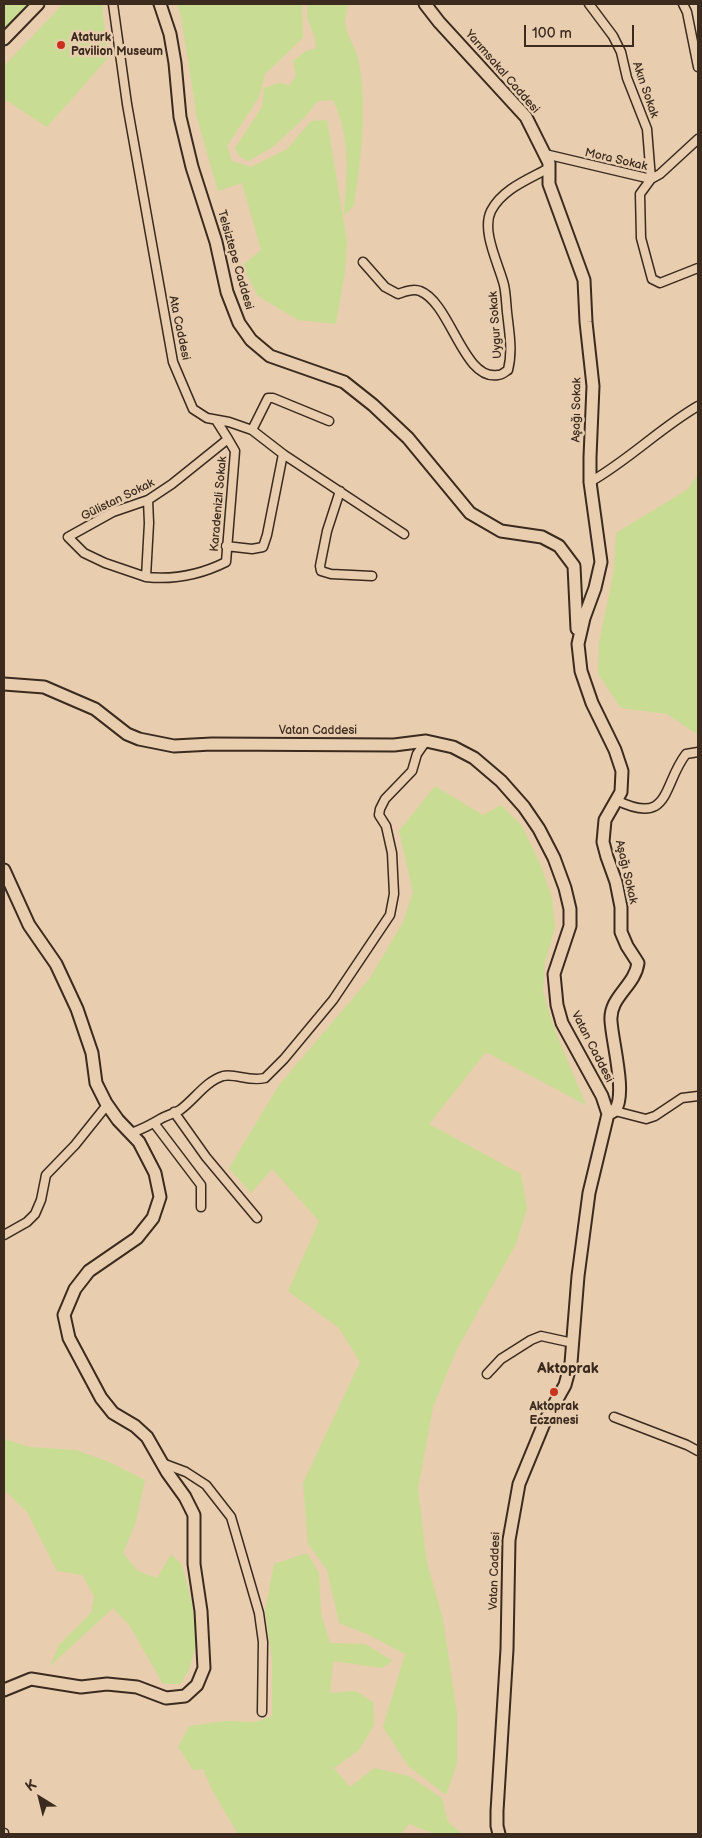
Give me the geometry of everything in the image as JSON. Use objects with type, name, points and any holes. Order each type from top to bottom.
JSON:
[{"type":"street","points":[[4,39],[38,4]]},
{"type":"street","name":"Ata Caddesi","points":[[113,4],[126,104],[172,362],[193,409],[207,418],[229,422],[252,430],[283,454],[404,534]]},
{"type":"street","name":"Telsiztepe Caddesi","points":[[160,4],[170,34],[180,117],[190,159],[216,242],[227,292],[239,322],[251,340],[270,356],[344,382],[372,405],[408,438],[470,513],[501,531],[542,537],[559,546],[574,566],[578,644]]},
{"type":"street","name":"Yarımsakal Caddesi","points":[[426,4],[439,22],[526,117],[549,163],[549,184],[584,280],[585,308]]},
{"type":"street","name":"Akın Sokak","points":[[588,4],[613,36],[622,52],[627,78],[646,129],[651,179]]},
{"type":"street","points":[[683,4],[687,12],[698,66]]},
{"type":"street","name":"Mora Sokak","points":[[545,154],[651,179],[660,174],[698,139]]},
{"type":"street","name":"Uygur Sokak","points":[[363,262],[385,287],[398,294],[407,290],[420,291],[436,302],[474,363],[485,374],[499,375],[508,370],[511,352],[504,285],[497,265],[488,223],[491,212],[497,202],[512,189],[549,168]]},
{"type":"street","points":[[651,179],[640,194],[640,238],[652,279],[660,283],[698,268]]},
{"type":"street","name":"Aşağı Sokak","points":[[585,308],[593,386],[590,482],[601,562],[578,644],[581,672],[586,687],[615,750],[622,771],[621,792],[605,820],[603,842],[616,882],[621,932],[638,963],[637,973],[613,1004],[611,1020],[619,1070],[618,1101],[612,1113]]},
{"type":"street","points":[[252,430],[268,398],[273,398],[329,422]]},
{"type":"street","points":[[590,482],[611,470],[665,428],[698,406]]},
{"type":"street","points":[[216,420],[228,438]]},
{"type":"street","name":"Gülistan Sokak","points":[[146,577],[105,563],[84,553],[68,537],[113,512],[148,500],[172,484],[228,438]]},
{"type":"street","name":"Karadenizli Sokak","points":[[146,577],[161,579],[184,577],[212,569],[226,562],[235,451],[228,438]]},
{"type":"street","points":[[226,546],[252,549],[263,547],[283,454]]},
{"type":"street","points":[[340,491],[327,531],[320,566],[321,572],[372,576]]},
{"type":"street","points":[[146,577],[149,523],[148,500]]},
{"type":"street","name":"Vatan Caddesi","points":[[4,684],[44,687],[95,709],[127,734],[139,739],[174,746],[212,744],[394,745],[426,741],[453,746],[474,758],[501,781],[524,807],[539,829],[554,858],[565,888],[570,909],[570,926],[554,974],[557,1005],[562,1023],[612,1113],[589,1193],[578,1276],[571,1363],[565,1385],[545,1421],[519,1484],[509,1540],[498,1830]]},
{"type":"street","points":[[131,1133],[145,1128],[174,1112],[221,1076],[230,1075],[246,1080],[264,1078],[284,1058],[333,1000],[390,915],[394,894],[392,853],[386,826],[379,815],[380,809],[384,799],[412,771],[417,754],[426,741]]},
{"type":"street","points":[[616,800],[633,808],[644,810],[650,808],[665,797],[681,760],[686,754],[698,752]]},
{"type":"street","points":[[4,870],[29,925],[56,964],[77,1009],[92,1054],[96,1083],[107,1105],[118,1120],[140,1142],[155,1173],[160,1197],[153,1218],[137,1238],[89,1271],[75,1290],[64,1315],[69,1338],[101,1398],[114,1413],[148,1437],[194,1515],[194,1564],[201,1611],[204,1668],[197,1685],[185,1696],[166,1698],[137,1687],[107,1684],[81,1687],[31,1679],[4,1690]]},
{"type":"street","points":[[612,1113],[646,1119],[655,1116],[682,1098],[698,1096]]},
{"type":"street","points":[[4,1236],[27,1222],[34,1214],[41,1200],[46,1175],[75,1145],[107,1105]]},
{"type":"street","points":[[174,1112],[206,1157],[257,1218]]},
{"type":"street","points":[[154,1123],[201,1185],[201,1207]]},
{"type":"street","points":[[487,1374],[501,1359],[531,1340],[541,1336],[573,1343]]},
{"type":"street","points":[[614,1416],[698,1451]]},
{"type":"street","points":[[162,1463],[186,1472],[206,1485],[231,1517],[259,1613],[263,1642],[262,1712]]},
{"type":"green space","points":[[4,4],[38,4],[4,39]]},
{"type":"green space","points":[[63,4],[103,4],[108,58],[47,127],[4,99],[4,66]]},
{"type":"green space","points":[[177,4],[302,4],[303,38],[265,74],[259,97],[227,146],[232,161],[251,167],[287,149],[311,121],[327,120],[347,241],[345,272],[336,324],[298,320],[258,296],[242,266],[261,250],[242,183],[218,191],[197,118],[181,16]]},
{"type":"green space","points":[[308,4],[348,4],[345,23],[359,63],[363,99],[361,153],[354,206],[344,215],[347,171],[345,142],[339,114],[333,100],[318,101],[304,118],[273,147],[248,161],[239,156],[235,148],[262,107],[264,88],[278,83],[290,85],[296,75],[293,61],[306,51],[316,48],[316,42],[307,16]]},
{"type":"green space","points":[[698,474],[698,735],[667,714],[621,708],[598,674],[599,643],[614,570],[616,533],[688,489]]},
{"type":"green space","points":[[435,786],[483,815],[501,805],[522,826],[541,866],[552,898],[555,928],[545,962],[543,992],[554,1028],[586,1105],[486,1052],[429,1124],[521,1174],[527,1208],[516,1244],[457,1349],[433,1407],[418,1489],[427,1563],[443,1619],[457,1713],[457,1764],[446,1795],[408,1766],[383,1727],[405,1654],[369,1635],[339,1623],[327,1570],[308,1544],[303,1483],[360,1362],[339,1328],[288,1291],[319,1221],[272,1169],[251,1193],[229,1168],[279,1085],[370,978],[403,922],[413,892],[399,831]]},
{"type":"green space","points":[[4,1439],[30,1447],[76,1450],[109,1462],[145,1480],[136,1522],[123,1553],[138,1571],[157,1578],[171,1554],[182,1565],[192,1603],[196,1644],[189,1670],[180,1684],[163,1684],[129,1625],[113,1608],[50,1666],[59,1645],[91,1613],[94,1596],[82,1575],[57,1571],[27,1512],[4,1490]]},
{"type":"green space","points":[[307,1553],[319,1573],[321,1614],[330,1643],[365,1644],[393,1661],[382,1668],[333,1661],[330,1693],[356,1691],[373,1702],[374,1725],[359,1750],[334,1768],[350,1787],[374,1768],[409,1776],[442,1798],[448,1822],[462,1834],[435,1834],[409,1824],[401,1834],[238,1834],[212,1790],[203,1769],[193,1770],[178,1747],[189,1726],[225,1721],[255,1722],[272,1716],[272,1659],[265,1611],[274,1564]]},
{"type":"place","name":"Ataturk Pavilion Museum","points":[[61,45]]},
{"type":"place","name":"Aktoprak Eczanesi","points":[[554,1392]]},
{"type":"district","name":"Aktoprak","points":[[568,1369]]}]
